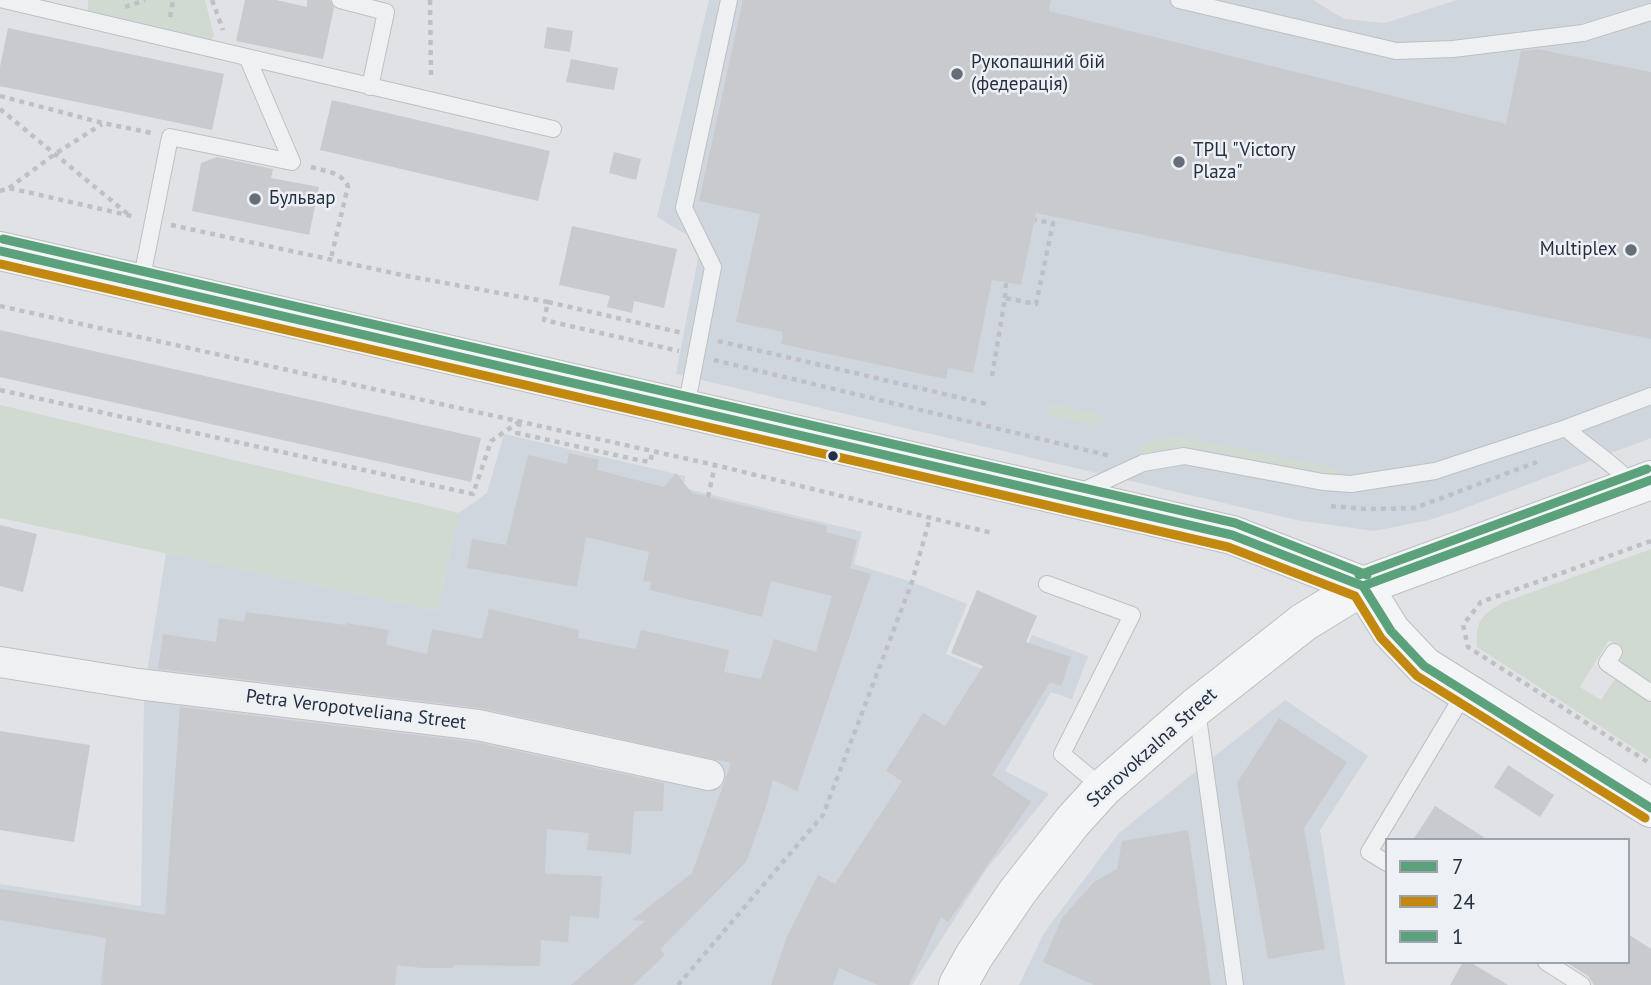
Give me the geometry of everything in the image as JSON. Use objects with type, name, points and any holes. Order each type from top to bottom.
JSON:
[{"type":"main road","points":[[0,251],[1232,535],[1363,586],[1391,631],[1424,666],[1649,804]]},
{"type":"main road","name":"Starovokzalna Street","points":[[958,985],[974,956],[1018,891],[1073,821],[1104,788],[1196,707],[1304,622],[1363,586],[1643,483]]},
{"type":"street","name":"Petra Veropotveliana Street","points":[[0,662],[138,684],[478,725],[709,775]]},
{"type":"lane","points":[[4,0],[553,129]]},
{"type":"lane","points":[[340,0],[386,12],[370,87]]},
{"type":"lane","points":[[686,408],[713,267],[684,208],[729,0]]},
{"type":"lane","points":[[1179,0],[1396,51],[1453,49],[1583,33],[1651,12]]},
{"type":"lane","points":[[248,59],[292,162]]},
{"type":"lane","points":[[141,282],[170,137],[292,162]]},
{"type":"lane","points":[[1069,497],[1143,463],[1172,457],[1195,457],[1323,482],[1351,484],[1435,471],[1566,428],[1651,396]]},
{"type":"lane","points":[[1566,428],[1584,444],[1643,483]]},
{"type":"lane","points":[[1046,584],[1132,615],[1062,754],[1104,788]]},
{"type":"lane","points":[[1614,652],[1607,663],[1651,693]]},
{"type":"lane","points":[[1385,862],[1369,852],[1465,692]]},
{"type":"lane","points":[[1196,707],[1235,985]]},
{"type":"lane","points":[[1549,964],[1582,985]]},
{"type":"path","points":[[212,0],[230,54]]},
{"type":"path","points":[[430,0],[432,101]]},
{"type":"path","points":[[0,96],[170,137]]},
{"type":"path","points":[[0,109],[131,216]]},
{"type":"path","points":[[0,191],[9,188],[103,123]]},
{"type":"path","points":[[292,162],[336,174],[344,178],[348,186],[331,258]]},
{"type":"path","points":[[9,188],[402,275],[548,302],[668,330]]},
{"type":"path","points":[[1005,298],[1036,304],[1053,223],[1034,220]]},
{"type":"path","points":[[992,376],[1006,283]]},
{"type":"path","points":[[548,302],[544,320],[1143,463]]},
{"type":"path","points":[[0,306],[715,465],[992,533]]},
{"type":"path","points":[[700,337],[987,404]]},
{"type":"path","points":[[0,390],[473,494],[491,441],[520,421]]},
{"type":"path","points":[[520,421],[517,433],[650,463],[653,451]]},
{"type":"path","points":[[1326,505],[1348,508],[1415,508],[1584,444]]},
{"type":"path","points":[[708,497],[715,465]]},
{"type":"path","points":[[678,985],[823,815],[912,582],[930,518]]},
{"type":"path","points":[[1651,541],[1481,602],[1463,625],[1468,647],[1651,764]]},
{"type":"shaded area","points":[[88,0],[205,0],[214,36],[207,43],[97,19],[88,11]]},
{"type":"shaded area","points":[[709,0],[1313,0],[1344,19],[1385,23],[1457,0],[1651,0],[1651,438],[1457,511],[1429,520],[1374,531],[1296,520],[676,374],[698,258],[687,235],[657,217]]},
{"type":"shaded area","points":[[1050,403],[1103,415],[1100,427],[1047,415]]},
{"type":"shaded area","points":[[0,405],[459,513],[437,611],[0,518]]},
{"type":"shaded area","points":[[504,434],[685,476],[684,488],[862,532],[854,564],[912,582],[967,604],[946,654],[1013,682],[1032,635],[1088,656],[1072,699],[1051,692],[1005,771],[1049,794],[986,870],[912,985],[0,985],[0,884],[141,906],[144,702],[166,553],[437,611],[459,513],[487,493]]},
{"type":"shaded area","points":[[1184,437],[1336,468],[1338,471],[1336,474],[1323,474],[1196,448],[1172,448],[1144,454],[1138,452],[1147,443]]},
{"type":"shaded area","points":[[1651,549],[1651,684],[1620,664],[1618,657],[1623,648],[1609,640],[1580,687],[1601,700],[1615,679],[1651,703],[1651,759],[1477,647],[1477,631],[1484,616],[1502,603]]},
{"type":"shaded area","points":[[1285,700],[1368,756],[1320,830],[1345,985],[1019,985],[1044,933],[1119,833]]},
{"type":"building","points":[[245,0],[276,0],[307,7],[307,0],[330,0],[334,8],[323,59],[236,41]]},
{"type":"building","name":"ТРЦ \"Victory Plaza\"","points":[[743,0],[1051,0],[1049,11],[1506,124],[1521,51],[1537,49],[1651,72],[1651,339],[1036,213],[1021,285],[992,280],[973,373],[948,368],[946,379],[781,344],[783,332],[736,322],[760,214],[699,201]]},
{"type":"building","points":[[547,27],[573,31],[570,52],[544,48]]},
{"type":"building","points":[[8,28],[224,74],[212,130],[0,86],[0,67]]},
{"type":"building","points":[[571,59],[618,68],[614,90],[566,82]]},
{"type":"building","points":[[332,100],[550,151],[538,201],[320,150]]},
{"type":"building","points":[[614,152],[641,159],[636,180],[609,173]]},
{"type":"building","name":"Бульвар","points":[[217,157],[273,169],[271,178],[319,187],[309,235],[192,211],[201,163]]},
{"type":"building","points":[[572,226],[677,249],[664,308],[634,301],[632,313],[607,307],[610,296],[559,285]]},
{"type":"building","points":[[0,330],[481,438],[471,482],[0,377]]},
{"type":"building","points":[[569,453],[599,460],[597,470],[664,487],[676,473],[692,493],[827,526],[826,532],[857,540],[850,568],[871,574],[797,791],[773,780],[746,862],[660,949],[665,955],[633,985],[571,985],[645,921],[632,920],[692,873],[731,763],[480,708],[158,669],[163,634],[216,642],[219,618],[244,622],[246,612],[389,630],[386,645],[427,654],[432,629],[482,639],[489,609],[579,630],[578,638],[636,649],[641,630],[729,650],[724,672],[761,679],[774,639],[816,652],[832,596],[771,581],[762,617],[650,590],[651,582],[643,581],[649,552],[586,537],[577,587],[467,568],[472,539],[506,545],[528,455],[567,464]]},
{"type":"building","points":[[0,525],[37,534],[23,592],[0,586]]},
{"type":"building","points":[[977,590],[1037,616],[1026,642],[1071,657],[1061,686],[1050,682],[992,775],[1031,802],[948,922],[941,917],[909,985],[878,985],[839,968],[833,985],[771,985],[787,936],[818,875],[835,884],[902,781],[886,771],[923,713],[945,726],[983,666],[951,653]]},
{"type":"building","points":[[180,707],[475,742],[664,783],[663,811],[634,811],[631,854],[587,850],[589,833],[547,829],[545,874],[602,876],[599,918],[570,916],[568,942],[541,940],[540,966],[454,965],[453,968],[422,968],[397,965],[395,985],[101,985],[106,938],[0,920],[0,889],[165,915]]},
{"type":"building","points":[[1279,718],[1347,762],[1304,828],[1325,949],[1268,959],[1237,783]]},
{"type":"building","points":[[0,731],[90,745],[74,842],[0,830]]},
{"type":"building","points":[[1508,765],[1554,795],[1540,817],[1494,787]]},
{"type":"building","points":[[1435,806],[1485,838],[1414,838]]},
{"type":"building","points":[[1188,830],[1211,985],[1094,985],[1043,962],[1062,918],[1094,882],[1117,869],[1122,841]]},
{"type":"building","points":[[1630,935],[1651,949],[1651,985],[1594,985],[1588,976],[1569,964],[1630,964]]},
{"type":"building","points":[[1462,964],[1473,964],[1508,985],[1450,985]]},
{"type":"transit line","name":"1","points":[[3,239],[1235,523],[1367,575]]},
{"type":"transit line","name":"7","points":[[0,251],[1232,535],[1363,586],[1391,631],[1424,666],[1651,808]]},
{"type":"transit line","name":"24","points":[[0,264],[1228,547],[1355,596],[1381,638],[1417,676],[1645,818]]},
{"type":"transit line","name":"1","points":[[1359,575],[1647,469]]},
{"type":"transit line","name":"7","points":[[1363,586],[1651,480]]},
{"type":"place","name":"Рукопашний бій (федерація)","points":[[957,74]]},
{"type":"place","name":"ТРЦ \"Victory Plaza\"","points":[[1179,162]]},
{"type":"place","name":"Бульвар","points":[[255,199]]},
{"type":"place","name":"Multiplex","points":[[1631,250]]}]
